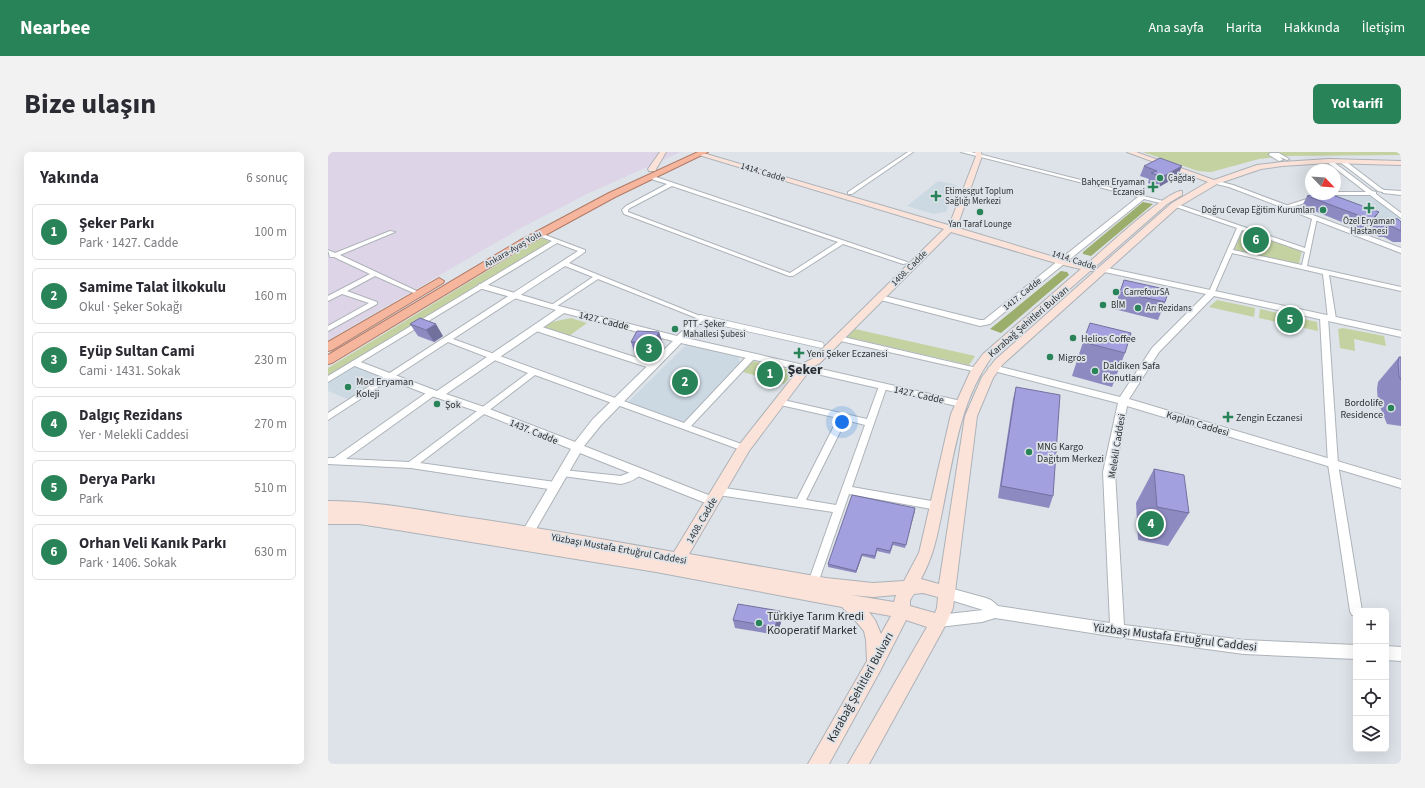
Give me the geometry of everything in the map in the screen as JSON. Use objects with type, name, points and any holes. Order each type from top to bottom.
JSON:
[{"type":"highway","name":"Ankara-Ayaş Yolu","points":[[459,270],[539,224],[699,153]]},
{"type":"highway","name":"Ankara-Ayaş Yolu","points":[[328,360],[505,253],[651,173]]},
{"type":"highway","points":[[328,347],[445,277]]},
{"type":"main road","points":[[651,173],[663,152]]},
{"type":"main road","name":"1414. Cadde","points":[[712,152],[850,193],[948,225]]},
{"type":"main road","points":[[1130,152],[1212,179],[1260,167],[1301,162],[1339,160],[1401,163]]},
{"type":"main road","points":[[1138,152],[1212,179],[1255,163],[1284,160],[1401,159]]},
{"type":"main road","name":"1414. Cadde","points":[[699,153],[1094,268]]},
{"type":"main road","name":"1408. Cadde","points":[[678,559],[744,448],[807,366],[816,361],[880,297],[948,225],[973,153]]},
{"type":"main road","name":"Karabağ Şehitleri Bulvarı","points":[[858,764],[945,608],[971,416],[993,368],[1094,268],[1164,202],[1212,179]]},
{"type":"main road","name":"Karabağ Şehitleri Bulvarı","points":[[818,764],[874,665],[902,610],[902,599],[922,564],[937,506],[957,414],[977,370],[987,356],[1078,277],[1094,268],[1175,204],[1212,179]]},
{"type":"main road","name":"1408. Cadde","points":[[807,366],[807,358],[905,263],[948,225]]},
{"type":"main road","points":[[1065,260],[1078,277]]},
{"type":"main road","name":"Yüzbaşı Mustafa Ertuğrul Caddesi","points":[[328,508],[348,507],[407,514],[846,601],[902,610]]},
{"type":"main road","name":"Yüzbaşı Mustafa Ertuğrul Caddesi","points":[[328,518],[347,517],[524,538],[678,559],[813,583],[873,590],[909,587]]},
{"type":"main road","points":[[909,587],[923,586],[946,593]]},
{"type":"main road","points":[[846,601],[868,621],[873,630],[876,640],[874,665]]},
{"type":"main road","points":[[902,610],[926,619],[939,621]]},
{"type":"street","points":[[850,193],[911,152]]},
{"type":"street","points":[[973,153],[1164,202]]},
{"type":"street","points":[[1339,160],[1384,192]]},
{"type":"street","points":[[1329,161],[1401,216]]},
{"type":"street","points":[[651,173],[672,184],[905,263]]},
{"type":"street","points":[[1212,179],[1401,252]]},
{"type":"street","points":[[672,184],[628,207],[625,210],[626,213],[791,275],[842,242]]},
{"type":"street","points":[[1341,196],[1384,192],[1401,193]]},
{"type":"street","name":"1417. Cadde","points":[[880,297],[983,324],[1142,197]]},
{"type":"street","points":[[1285,207],[1314,200]]},
{"type":"street","points":[[1175,204],[1308,250]]},
{"type":"street","points":[[1304,268],[1315,218]]},
{"type":"street","points":[[1211,294],[1240,227]]},
{"type":"street","points":[[330,255],[392,232]]},
{"type":"street","points":[[328,417],[583,251],[538,234]]},
{"type":"street","points":[[328,379],[557,241]]},
{"type":"street","points":[[1229,251],[1401,289]]},
{"type":"street","points":[[330,255],[418,293]]},
{"type":"street","points":[[564,263],[701,318],[821,345]]},
{"type":"street","points":[[1094,268],[1401,334]]},
{"type":"street","points":[[1326,273],[1333,464],[1356,608]]},
{"type":"street","points":[[328,299],[374,274]]},
{"type":"street","points":[[552,308],[598,276]]},
{"type":"street","name":"1427. Cadde","points":[[482,286],[552,308],[681,340],[752,356],[807,366],[883,386],[961,404]]},
{"type":"street","points":[[328,329],[375,303],[342,292]]},
{"type":"street","name":"Melekli Caddesi","points":[[1117,631],[1109,472],[1123,401],[1155,350],[1211,294]]},
{"type":"street","points":[[332,461],[493,358],[562,310]]},
{"type":"street","points":[[524,538],[577,448],[597,422],[681,340],[701,318]]},
{"type":"street","points":[[536,328],[653,366]]},
{"type":"street","points":[[839,338],[977,370]]},
{"type":"street","points":[[447,339],[493,358],[744,448]]},
{"type":"street","points":[[686,427],[752,356]]},
{"type":"street","name":"1437. Cadde","points":[[355,363],[435,394],[483,410],[638,472],[715,496]]},
{"type":"street","name":"Kaplan Caddesi","points":[[993,368],[1123,401],[1401,484]]},
{"type":"street","points":[[411,465],[534,372]]},
{"type":"street","points":[[813,583],[883,386]]},
{"type":"street","points":[[779,402],[870,423]]},
{"type":"street","points":[[800,503],[843,416]]},
{"type":"street","points":[[332,461],[411,465],[555,486]]},
{"type":"street","points":[[563,473],[621,480],[626,479],[638,472]]},
{"type":"street","points":[[846,490],[937,506]]},
{"type":"street","points":[[715,496],[800,503],[839,509]]},
{"type":"street","name":"Yüzbaşı Mustafa Ertuğrul Caddesi","points":[[946,593],[986,604],[995,612]]},
{"type":"street","name":"Yüzbaşı Mustafa Ertuğrul Caddesi","points":[[939,621],[954,618],[985,616],[995,612],[1117,631],[1244,647],[1353,652]]},
{"type":"street","points":[[1389,653],[1401,654]]},
{"type":"shaded area","points":[[328,152],[681,152],[589,193],[521,228],[328,340]]},
{"type":"shaded area","name":"Etimesgut Toplum Sağlığı Merkezi","points":[[938,181],[957,185],[946,212],[933,214],[907,206]]},
{"type":"shaded area","name":"Özel Eryaman Hastanesi","points":[[1341,195],[1371,195],[1401,218],[1401,226],[1329,200],[1341,200]]},
{"type":"shaded area","points":[[686,345],[738,357],[740,362],[688,420],[681,421],[628,402]]},
{"type":"shaded area","name":"Mod Eryaman Koleji","points":[[354,367],[382,378],[348,399],[328,391],[328,382]]},
{"type":"green space","points":[[1143,152],[1398,152],[1401,155],[1284,156],[1259,159],[1211,172],[1198,171]]},
{"type":"green space","points":[[1143,202],[1153,204],[1091,256],[1083,254],[1083,252]]},
{"type":"green space","points":[[1244,230],[1302,250],[1299,264],[1233,250]]},
{"type":"green space","points":[[541,238],[552,242],[328,377],[328,368]]},
{"type":"green space","points":[[1061,271],[1067,272],[1069,275],[1001,333],[990,329]]},
{"type":"green space","points":[[1217,300],[1255,308],[1254,317],[1209,307]]},
{"type":"green space","points":[[1260,309],[1317,322],[1318,331],[1259,318]]},
{"type":"green space","points":[[571,318],[587,323],[569,336],[544,328],[552,322]]},
{"type":"green space","points":[[1343,328],[1384,336],[1386,346],[1354,339],[1355,351],[1340,348],[1338,329]]},
{"type":"green space","points":[[855,329],[975,356],[969,365],[847,337]]},
{"type":"green space","points":[[752,361],[790,370],[790,377],[784,384],[740,371]]},
{"type":"building","points":[[1160,158],[1182,166],[1162,177],[1151,173],[1157,171],[1144,166]]},
{"type":"building","points":[[1341,198],[1379,212],[1371,220],[1318,200],[1341,200]]},
{"type":"building","points":[[1377,218],[1398,219],[1401,222],[1401,231],[1391,226],[1386,226]]},
{"type":"building","points":[[1124,280],[1169,290],[1165,302],[1120,292]]},
{"type":"building","points":[[420,318],[436,324],[426,330],[410,324]]},
{"type":"building","points":[[1090,323],[1131,333],[1125,353],[1083,342]]},
{"type":"building","points":[[637,331],[659,332],[653,343],[631,342]]},
{"type":"building","points":[[1399,357],[1401,357],[1401,380],[1399,376]]},
{"type":"building","name":"MNG Kargo Dağıtım Merkezi","points":[[1016,387],[1060,395],[1053,496],[1001,486]]},
{"type":"building","points":[[1154,469],[1184,475],[1189,513],[1157,507]]},
{"type":"building","points":[[852,495],[915,508],[906,545],[893,542],[890,551],[877,548],[875,556],[862,554],[856,571],[828,564]]},
{"type":"building","points":[[738,604],[780,611],[775,627],[733,620]]},
{"type":"place","name":"Çağdaş","points":[[1160,178]]},
{"type":"place","name":"Bahçen Eryaman Eczanesi","points":[[1153,187]]},
{"type":"place","name":"Etimesgut Toplum Sağlığı Merkezi","points":[[936,196]]},
{"type":"place","name":"Özel Eryaman Hastanesi","points":[[1369,208]]},
{"type":"place","name":"Doğru Cevap Eğitim Kurumları","points":[[1323,210]]},
{"type":"place","name":"Yan Taraf Lounge","points":[[980,212]]},
{"type":"place","name":"Orhan Veli Kanık Parkı","points":[[1256,240]]},
{"type":"place","name":"CarrefourSA","points":[[1116,292]]},
{"type":"place","name":"BİM","points":[[1103,305]]},
{"type":"place","name":"Arı Rezidans","points":[[1138,308]]},
{"type":"place","name":"Derya Parkı","points":[[1290,320]]},
{"type":"place","name":"PTT - Şeker Mahallesi Şubesi","points":[[675,329]]},
{"type":"place","name":"Helios Coffee","points":[[1073,338]]},
{"type":"place","name":"Eyüp Sultan Cami","points":[[649,349]]},
{"type":"place","name":"Yeni Şeker Eczanesi","points":[[799,353]]},
{"type":"place","name":"Migros","points":[[1050,357]]},
{"type":"place","name":"Daldiken Safa Konutları","points":[[1095,371]]},
{"type":"place","name":"Şeker Parkı","points":[[770,374]]},
{"type":"place","name":"Samime Talat İlkokulu","points":[[685,382]]},
{"type":"place","name":"Mod Eryaman Koleji","points":[[348,387]]},
{"type":"place","name":"Şok","points":[[437,404]]},
{"type":"place","name":"Bordolife Residence","points":[[1391,408]]},
{"type":"place","name":"Zengin Eczanesi","points":[[1228,417]]},
{"type":"place","name":"MNG Kargo Dağıtım Merkezi","points":[[1029,452]]},
{"type":"place","name":"Dalgıç Rezidans","points":[[1151,524]]},
{"type":"place","name":"Türkiye Tarım Kredi Kooperatif Market","points":[[759,623]]},
{"type":"district","name":"Şeker","points":[[805,369]]}]
